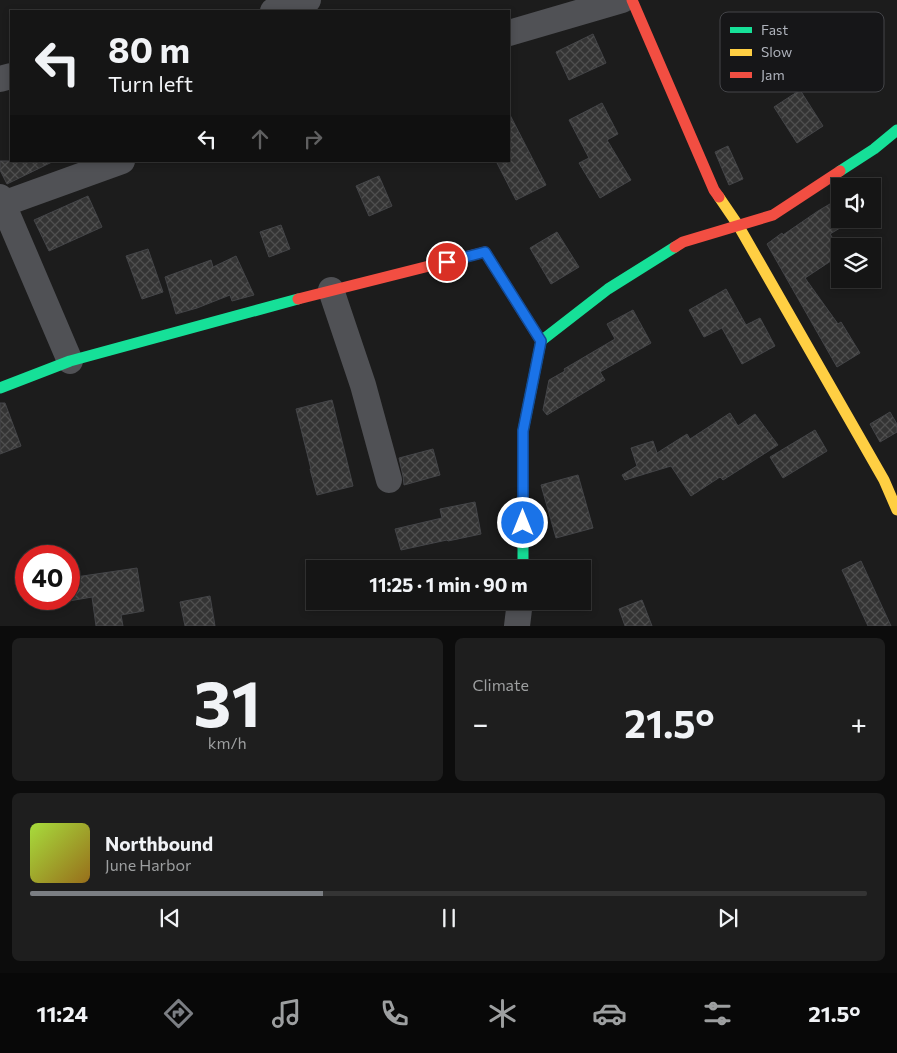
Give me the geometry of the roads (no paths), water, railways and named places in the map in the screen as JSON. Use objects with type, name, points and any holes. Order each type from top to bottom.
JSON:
[{"type":"street","points":[[276,10],[308,0]]},
{"type":"street","points":[[510,33],[622,0]]},
{"type":"street","points":[[632,0],[714,190],[738,225],[879,471],[897,510]]},
{"type":"street","points":[[523,560],[523,431],[541,341],[608,289],[683,242],[773,215],[874,149],[897,130]]},
{"type":"street","points":[[70,361],[1,202],[119,162]]},
{"type":"street","points":[[0,388],[70,361],[331,290],[485,252],[541,341]]},
{"type":"street","points":[[331,290],[363,385],[389,480]]},
{"type":"street","points":[[518,626],[519,610]]}]
